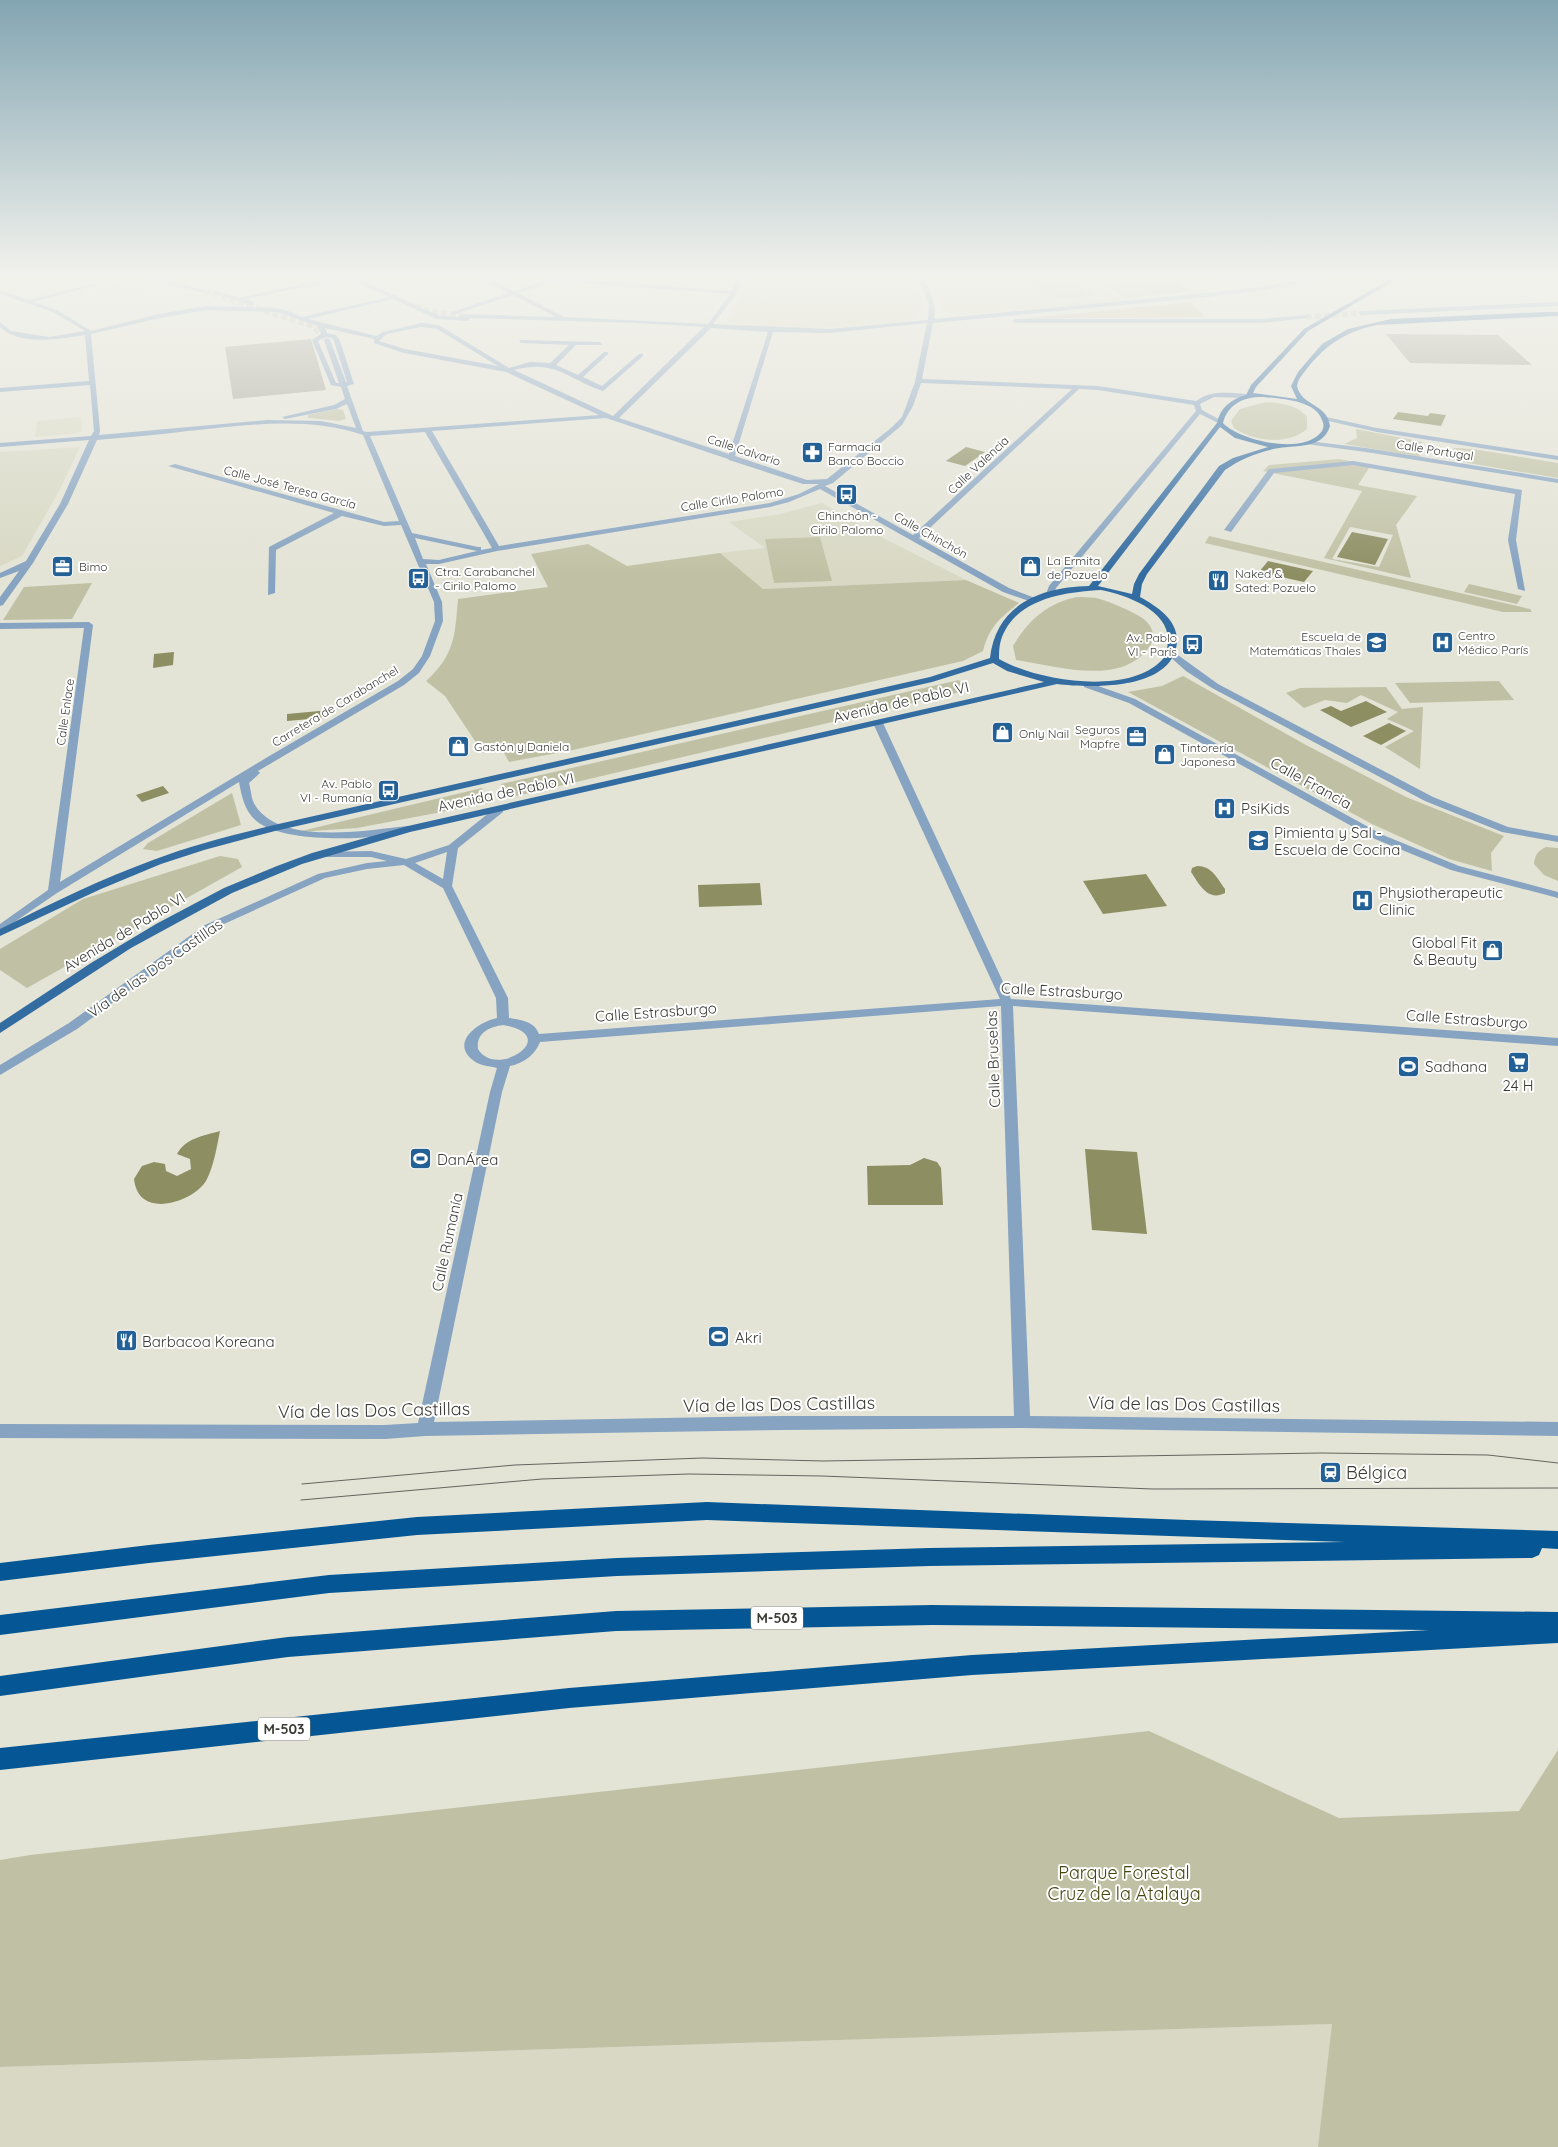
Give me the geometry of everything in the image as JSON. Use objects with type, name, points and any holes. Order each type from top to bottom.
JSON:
[{"type":"highway","points":[[0,1572],[149,1554],[417,1526],[707,1511],[1188,1529],[1558,1540]]},
{"type":"highway","points":[[0,1625],[330,1584],[617,1567],[939,1557],[1558,1548]]},
{"type":"highway","name":"M-503","points":[[0,1686],[288,1647],[616,1621],[932,1614],[1558,1622]]},
{"type":"highway","name":"M-503","points":[[0,1759],[569,1698],[972,1665],[1558,1632]]},
{"type":"main road","points":[[1247,396],[1263,375]]},
{"type":"main road","points":[[1136,598],[1138,584],[1143,574],[1222,468],[1235,459],[1247,454],[1281,445],[1308,443],[1326,431],[1326,419],[1322,414],[1306,404],[1294,390],[1293,386],[1298,375]]},
{"type":"main road","points":[[1092,588],[1233,403],[1247,396],[1275,396],[1306,404]]},
{"type":"main road","points":[[1220,422],[1228,432],[1240,438],[1281,445]]},
{"type":"main road","points":[[994,660],[994,648],[998,633],[1016,612],[1032,600],[1050,594],[1092,588],[1110,589],[1136,598],[1165,619],[1172,629],[1174,642],[1170,653]]},
{"type":"main road","name":"Avenida de Pablo VI","points":[[0,931],[157,862],[212,844],[274,828],[932,679],[994,660],[1006,669],[1056,682],[1087,685],[1131,679],[1144,675],[1165,662],[1170,653]]},
{"type":"main road","name":"Avenida de Pablo VI","points":[[0,1028],[131,943],[200,903],[264,874],[321,854],[408,829],[499,810],[1056,682]]},
{"type":"street","points":[[0,603],[29,563],[64,504],[97,431],[93,375]]},
{"type":"street","points":[[330,375],[334,385],[342,384]]},
{"type":"street","name":"Carretera de Carabanchel","points":[[0,931],[53,891],[401,682],[416,671],[426,656],[439,621],[438,602],[347,401],[339,375]]},
{"type":"street","name":"Calle Calvario","points":[[519,375],[611,417],[731,459],[806,482],[830,481]]},
{"type":"street","points":[[572,375],[603,389],[618,375]]},
{"type":"street","points":[[578,378],[581,375]]},
{"type":"street","points":[[0,445],[249,425],[316,423],[339,426],[363,433],[611,417],[656,375]]},
{"type":"street","points":[[731,459],[757,375]]},
{"type":"street","name":"Calle Cirilo Palomo","points":[[421,561],[439,562],[497,549],[786,502],[817,489],[830,481],[904,419],[919,375]]},
{"type":"street","points":[[918,380],[1078,387],[1128,392],[1198,407],[1220,422]]},
{"type":"street","points":[[0,390],[94,384]]},
{"type":"street","name":"Calle Valencia","points":[[914,540],[1078,387]]},
{"type":"street","points":[[1050,594],[1052,588],[1204,398],[1215,395],[1247,396]]},
{"type":"street","points":[[249,425],[336,407],[347,401]]},
{"type":"street","name":"Calle Portugal","points":[[1326,419],[1377,430],[1558,458]]},
{"type":"street","points":[[428,429],[497,549]]},
{"type":"street","name":"Calle Portugal","points":[[1308,443],[1366,450],[1558,481]]},
{"type":"street","points":[[1228,530],[1272,471],[1353,463],[1519,492],[1512,540],[1522,589]]},
{"type":"street","name":"Calle José Teresa García","points":[[172,466],[384,524],[403,523]]},
{"type":"street","points":[[806,482],[817,489]]},
{"type":"street","name":"Calle Chinchón","points":[[817,489],[1006,590],[1032,600]]},
{"type":"street","points":[[271,593],[272,549],[341,513]]},
{"type":"street","name":"Calle Cirilo Palomo","points":[[409,535],[478,549]]},
{"type":"street","name":"Calle Cirilo Palomo","points":[[421,561],[440,553],[497,549]]},
{"type":"street","points":[[0,576],[29,563]]},
{"type":"street","name":"Calle Enlace","points":[[0,626],[89,625],[53,891]]},
{"type":"street","points":[[1170,653],[1189,669],[1215,686],[1429,799],[1506,830],[1558,839]]},
{"type":"street","name":"Calle Francia","points":[[1087,685],[1132,701],[1379,837],[1455,868],[1558,895]]},
{"type":"street","name":"Calle Bruselas","points":[[878,723],[1007,1002],[1022,1422]]},
{"type":"street","points":[[274,757],[244,782],[244,792],[251,810],[260,820],[274,828],[309,834],[354,834],[408,829]]},
{"type":"street","name":"Vía de las Dos Castillas","points":[[0,1072],[73,1026],[210,927],[322,876],[367,866],[406,862],[452,847],[499,810]]},
{"type":"street","points":[[452,847],[447,886],[502,998],[503,1021]]},
{"type":"street","points":[[321,854],[371,854],[406,862],[447,886]]},
{"type":"street","name":"Calle Estrasburgo","points":[[535,1038],[1007,1002],[1558,1042]]},
{"type":"street","points":[[503,1021],[524,1024],[531,1029],[535,1038],[536,1042],[525,1056],[505,1063],[484,1061],[472,1052],[470,1045],[472,1038],[483,1027],[503,1021]]},
{"type":"street","name":"Calle Rumanía","points":[[425,1429],[496,1092],[505,1063]]},
{"type":"street","name":"Vía de las Dos Castillas","points":[[0,1431],[385,1432],[425,1429],[783,1423],[1022,1422],[1558,1430]]},
{"type":"shaded area","points":[[1398,412],[1428,416],[1430,413],[1446,415],[1441,426],[1393,419]]},
{"type":"shaded area","points":[[81,417],[82,431],[72,434],[35,437],[37,421]]},
{"type":"shaded area","points":[[80,447],[59,491],[22,556],[0,566],[0,452]]},
{"type":"shaded area","points":[[966,447],[985,452],[965,466],[946,461]]},
{"type":"shaded area","points":[[822,503],[885,539],[966,580],[763,589],[720,553],[765,548],[729,522],[780,514]]},
{"type":"shaded area","points":[[1352,532],[1388,539],[1375,565],[1337,557]]},
{"type":"shaded area","points":[[1268,561],[1313,571],[1304,582],[1259,572]]},
{"type":"shaded area","points":[[174,652],[173,665],[153,668],[154,654]]},
{"type":"shaded area","points":[[1366,701],[1387,712],[1351,727],[1320,710],[1331,706],[1341,711]]},
{"type":"shaded area","points":[[330,710],[321,718],[287,721],[287,714]]},
{"type":"shaded area","points":[[1389,723],[1406,731],[1381,745],[1363,736]]},
{"type":"shaded area","points":[[163,786],[169,793],[142,802],[136,795]]},
{"type":"shaded area","points":[[1197,866],[1207,868],[1214,873],[1225,889],[1225,893],[1214,895],[1205,890],[1191,872],[1192,868]]},
{"type":"shaded area","points":[[1146,874],[1167,906],[1103,914],[1083,881]]},
{"type":"shaded area","points":[[760,883],[762,905],[699,907],[698,885]]},
{"type":"shaded area","points":[[220,1131],[209,1174],[196,1192],[178,1201],[160,1204],[151,1203],[140,1195],[134,1179],[142,1166],[154,1162],[165,1164],[166,1171],[177,1176],[191,1169],[190,1159],[177,1154],[185,1144],[196,1138]]},
{"type":"shaded area","points":[[1085,1149],[1137,1152],[1147,1234],[1092,1230]]},
{"type":"shaded area","points":[[924,1158],[937,1162],[941,1168],[943,1205],[868,1205],[867,1166],[910,1165]]},
{"type":"shaded area","points":[[1333,2024],[1318,2147],[0,2147],[0,2067]]},
{"type":"green space","points":[[1266,402],[1283,404],[1299,410],[1307,417],[1307,429],[1291,438],[1271,440],[1251,436],[1234,428],[1231,421],[1240,409]]},
{"type":"green space","points":[[337,409],[343,410],[346,419],[340,421],[308,418],[308,415]]},
{"type":"green space","points":[[1356,429],[1423,442],[1414,448],[1421,457],[1344,444],[1357,438]]},
{"type":"green space","points":[[1456,448],[1558,463],[1558,478],[1468,463],[1449,457],[1445,451]]},
{"type":"green space","points":[[1339,459],[1371,465],[1358,485],[1417,496],[1396,525],[1411,578],[1324,558],[1362,491],[1263,471],[1269,465]],"holes":[[[1350,527],[1393,535],[1379,567],[1332,559]]]},
{"type":"green space","points":[[1209,536],[1530,609],[1532,612],[1503,612],[1205,543]]},
{"type":"green space","points":[[820,537],[832,581],[774,583],[765,539]]},
{"type":"green space","points":[[588,544],[627,566],[720,553],[763,589],[966,580],[1019,603],[1006,613],[992,629],[983,651],[963,661],[573,750],[509,762],[502,749],[483,753],[445,696],[426,681],[443,662],[452,644],[458,599],[548,587],[531,554]]},
{"type":"green space","points":[[92,583],[72,619],[3,620],[24,587]]},
{"type":"green space","points":[[1469,584],[1522,596],[1517,604],[1464,592]]},
{"type":"green space","points":[[1077,597],[1101,599],[1141,617],[1151,627],[1152,642],[1137,660],[1122,667],[1109,670],[1069,669],[1016,660],[1013,646],[1032,621],[1039,614],[1056,604]]},
{"type":"green space","points":[[1183,676],[1306,745],[1406,797],[1504,836],[1491,853],[1492,871],[1449,859],[1372,824],[1128,692],[1162,686]]},
{"type":"green space","points":[[959,680],[964,691],[508,798],[501,784]]},
{"type":"green space","points":[[1499,681],[1514,700],[1410,703],[1395,683]]},
{"type":"green space","points":[[1386,687],[1402,709],[1423,707],[1420,769],[1385,747],[1414,731],[1387,719],[1398,712],[1361,695],[1347,703],[1325,700],[1304,708],[1286,693],[1300,688]]},
{"type":"green space","points":[[482,788],[489,803],[357,828],[297,832]]},
{"type":"green space","points":[[232,793],[241,825],[157,851],[143,849],[148,843]]},
{"type":"green space","points":[[1546,847],[1558,848],[1558,881],[1544,875],[1534,864],[1537,853]]},
{"type":"green space","points":[[220,856],[238,859],[242,867],[27,988],[0,970],[0,949],[83,899]]},
{"type":"green space","name":"Parque Forestal Cruz de la Atalaya","points":[[1149,1731],[1339,1818],[1519,1811],[1558,1750],[1558,2147],[1318,2147],[1332,2024],[0,2067],[0,1860],[30,1855]]},
{"type":"building","points":[[229,375],[322,375],[326,390],[233,399]]},
{"type":"tram line","points":[[302,1484],[515,1465],[702,1458],[823,1461],[1321,1453],[1488,1455],[1558,1463]]},
{"type":"tram line","points":[[301,1500],[542,1479],[689,1474],[822,1476],[1153,1489],[1558,1488]]},
{"type":"place","name":"Farmacia Banco Boccio","points":[[812,453]]},
{"type":"place","name":"Chinchón - Cirilo Palomo","points":[[847,494]]},
{"type":"place","name":"Bimo","points":[[63,566]]},
{"type":"place","name":"La Ermita de Pozuelo","points":[[1031,567]]},
{"type":"place","name":"Ctra. Carabanchel - Cirilo Palomo","points":[[419,578]]},
{"type":"place","name":"Naked & Sated: Pozuelo","points":[[1219,580]]},
{"type":"place","name":"Centro Médico París","points":[[1442,642]]},
{"type":"place","name":"Escuela de Matemáticas Thales","points":[[1377,643]]},
{"type":"place","name":"Av. Pablo VI - París","points":[[1193,644]]},
{"type":"place","name":"Only Nail","points":[[1003,733]]},
{"type":"place","name":"Seguros Mapfre","points":[[1136,736]]},
{"type":"place","name":"Gastón y Daniela","points":[[458,746]]},
{"type":"place","name":"Tintorería Japonesa","points":[[1164,754]]},
{"type":"place","name":"Av. Pablo VI - Rumanía","points":[[388,790]]},
{"type":"place","name":"PsiKids","points":[[1225,808]]},
{"type":"place","name":"Pimienta y Sal - Escuela de Cocina","points":[[1258,841]]},
{"type":"place","name":"Physiotherapeutic Clinic","points":[[1363,901]]},
{"type":"place","name":"Global Fit & Beauty","points":[[1493,951]]},
{"type":"place","name":"24 H","points":[[1518,1062]]},
{"type":"place","name":"Sadhana","points":[[1409,1066]]},
{"type":"place","name":"DanÁrea","points":[[421,1159]]},
{"type":"place","name":"Akri","points":[[719,1337]]},
{"type":"place","name":"Barbacoa Koreana","points":[[126,1341]]},
{"type":"place","name":"Bélgica","points":[[1330,1472]]}]
